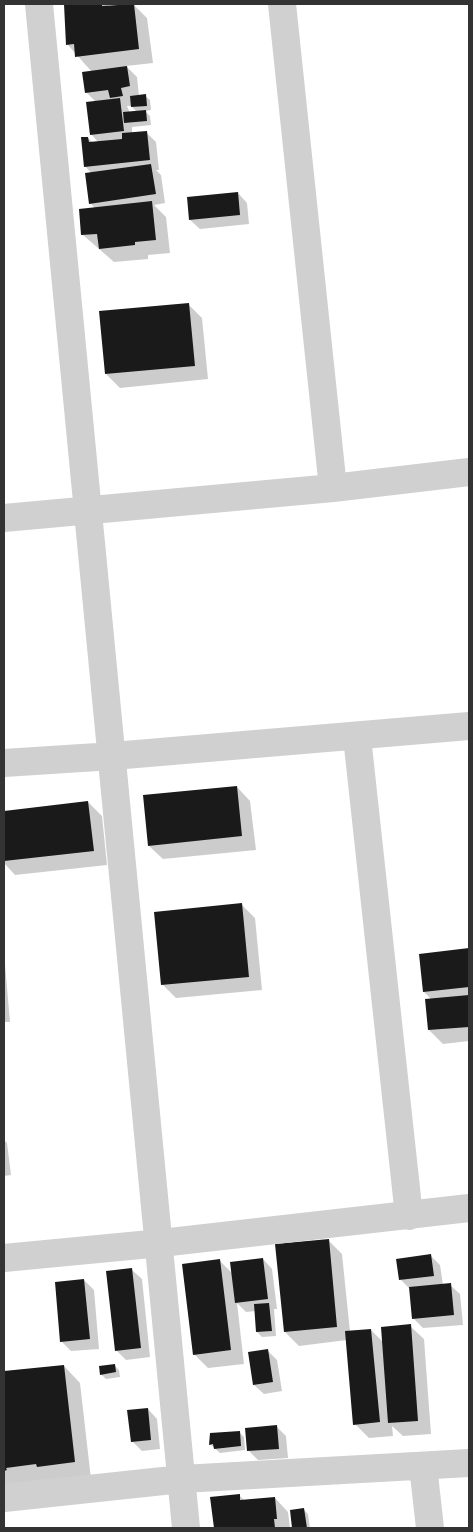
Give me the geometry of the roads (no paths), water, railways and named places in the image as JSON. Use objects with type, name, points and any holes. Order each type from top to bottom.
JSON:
[{"type":"street","points":[[39,4],[186,1528]]},
{"type":"street","points":[[282,4],[333,488]]},
{"type":"street","points":[[4,518],[333,488],[469,472]]},
{"type":"street","points":[[4,763],[357,737],[469,726]]},
{"type":"street","points":[[357,737],[410,1216]]},
{"type":"street","points":[[4,1258],[160,1243],[469,1208]]},
{"type":"street","points":[[4,1498],[182,1479],[469,1463]]},
{"type":"street","points":[[423,1466],[430,1528]]}]
